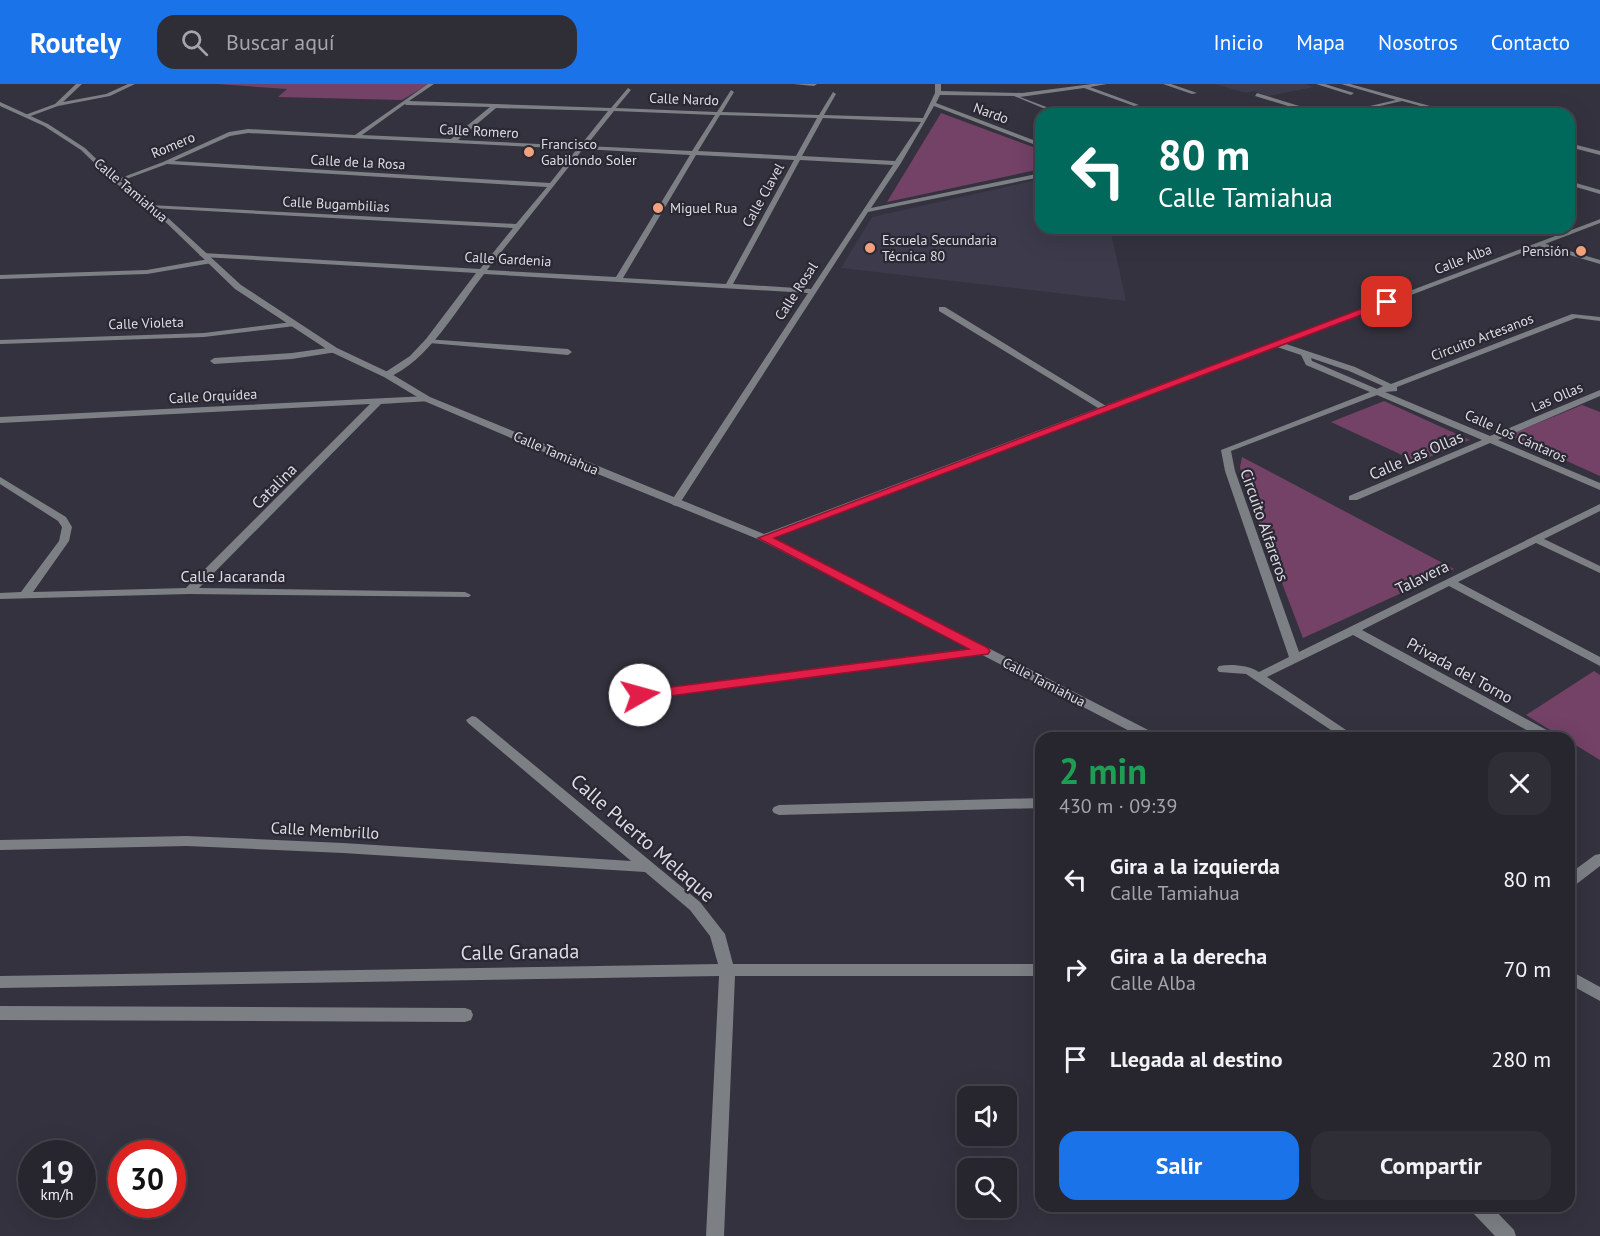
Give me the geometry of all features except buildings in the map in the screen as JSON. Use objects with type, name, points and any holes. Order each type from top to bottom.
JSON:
[{"type":"street","points":[[57,105],[79,84]]},
{"type":"street","points":[[28,115],[57,105],[108,95],[132,84]]},
{"type":"street","points":[[354,137],[431,84]]},
{"type":"street","points":[[796,84],[814,84]]},
{"type":"street","points":[[938,89],[1010,95],[1055,92],[1104,84]]},
{"type":"street","points":[[1166,84],[1194,93]]},
{"type":"street","points":[[1319,84],[1387,103]]},
{"type":"street","points":[[1344,84],[1434,108]]},
{"type":"street","points":[[1039,87],[1055,92]]},
{"type":"street","points":[[1084,88],[1137,105]]},
{"type":"street","name":"Calle Rosal","points":[[675,502],[898,163],[925,120],[938,89]]},
{"type":"street","points":[[387,375],[413,358],[429,341],[482,271],[628,90]]},
{"type":"street","points":[[618,280],[731,92]]},
{"type":"street","name":"Calle Clavel","points":[[728,286],[832,93]]},
{"type":"street","points":[[1010,95],[1046,108]]},
{"type":"street","points":[[1257,95],[1300,108]]},
{"type":"street","points":[[1365,108],[1404,100]]},
{"type":"street","name":"Calle Nardo","points":[[406,103],[925,120]]},
{"type":"street","name":"Calle Tamiahua","points":[[0,104],[28,115],[83,149],[116,181],[152,206],[238,287],[334,350],[387,375],[427,399],[764,538],[1141,732]]},
{"type":"street","name":"Nardo","points":[[933,104],[1035,142]]},
{"type":"street","points":[[451,142],[496,105]]},
{"type":"street","name":"Calle Romero","points":[[240,131],[898,163]]},
{"type":"street","name":"Romero","points":[[116,181],[240,131]]},
{"type":"street","points":[[1575,147],[1600,153]]},
{"type":"street","name":"Calle de la Rosa","points":[[165,163],[551,185]]},
{"type":"street","points":[[865,212],[1035,176]]},
{"type":"street","points":[[1575,185],[1600,192]]},
{"type":"street","name":"Calle Bugambilias","points":[[152,206],[518,226]]},
{"type":"street","name":"Calle Alba","points":[[1575,231],[1600,221]]},
{"type":"street","name":"Calle Alba","points":[[764,538],[1566,234]]},
{"type":"street","points":[[1542,243],[1600,262]]},
{"type":"street","name":"Calle Gardenia","points":[[0,277],[147,272],[206,258],[482,271],[812,291]]},
{"type":"street","points":[[942,309],[1106,409]]},
{"type":"street","name":"Circuito Artesanos","points":[[1375,392],[1575,316],[1600,319]]},
{"type":"street","name":"Calle Violeta","points":[[0,342],[204,334],[292,324]]},
{"type":"street","points":[[429,341],[568,352]]},
{"type":"street","name":"Calle Los Cántaros","points":[[1277,344],[1305,356],[1322,358],[1390,386],[1422,408]]},
{"type":"street","points":[[214,361],[292,356],[334,350]]},
{"type":"street","name":"Calle Los Cántaros","points":[[1305,356],[1309,363],[1375,392],[1422,408],[1600,487]]},
{"type":"street","name":"Circuito Alfareros","points":[[1295,658],[1230,471],[1226,450],[1375,392]]},
{"type":"street","name":"Las Ollas","points":[[1491,439],[1600,393]]},
{"type":"street","name":"Calle Orquídea","points":[[0,420],[427,399]]},
{"type":"street","name":"Catalina","points":[[189,591],[379,401]]},
{"type":"street","name":"Calle Las Ollas","points":[[1353,498],[1491,439]]},
{"type":"street","points":[[0,480],[63,519],[67,527],[64,541],[25,595]]},
{"type":"street","name":"Talavera","points":[[1258,676],[1600,507]]},
{"type":"street","points":[[1536,539],[1600,570]]},
{"type":"street","points":[[1450,582],[1600,662]]},
{"type":"street","name":"Calle Jacaranda","points":[[0,596],[189,591],[465,595]]},
{"type":"street","name":"Privada del Torno","points":[[1353,630],[1540,732]]},
{"type":"street","points":[[640,695],[983,651]]},
{"type":"street","points":[[1223,669],[1249,671],[1343,732]]},
{"type":"street","name":"Calle Puerto Melaque","points":[[472,720],[695,906],[717,934],[727,970],[715,1236]]},
{"type":"street","points":[[779,810],[1035,803]]},
{"type":"street","name":"Calle Membrillo","points":[[0,845],[186,841],[343,848],[648,867]]},
{"type":"street","points":[[1575,878],[1600,859]]},
{"type":"street","name":"Calle Granada","points":[[0,981],[727,970],[1035,970]]},
{"type":"street","points":[[1575,980],[1600,995]]},
{"type":"street","points":[[0,1013],[465,1015]]},
{"type":"street","points":[[1485,1212],[1507,1236]]},
{"type":"shaded area","points":[[217,84],[429,84],[402,100],[278,97],[287,89]]},
{"type":"shaded area","points":[[1215,84],[1305,84],[1314,87],[1269,96],[1254,91],[1246,93]]},
{"type":"shaded area","points":[[941,113],[1035,148],[1035,170],[887,202]]},
{"type":"shaded area","points":[[1035,180],[1035,234],[1111,234],[1126,301],[841,268],[872,217]]},
{"type":"shaded area","points":[[1384,401],[1470,440],[1417,462],[1331,422]]},
{"type":"shaded area","points":[[1582,405],[1600,412],[1600,476],[1509,435]]},
{"type":"shaded area","points":[[1242,457],[1454,569],[1303,638],[1244,484],[1240,467]]},
{"type":"shaded area","points":[[1594,671],[1600,675],[1600,760],[1575,745],[1575,732],[1553,732],[1526,715]]},
{"type":"place","name":"Francisco Gabilondo Soler","points":[[529,152]]},
{"type":"place","name":"Miguel Rua","points":[[658,208]]},
{"type":"place","name":"Escuela Secundaria Técnica 80","points":[[870,248]]},
{"type":"place","name":"Pensión","points":[[1581,251]]},
{"type":"route","points":[[640,695],[983,651],[764,538],[1387,302]]}]
